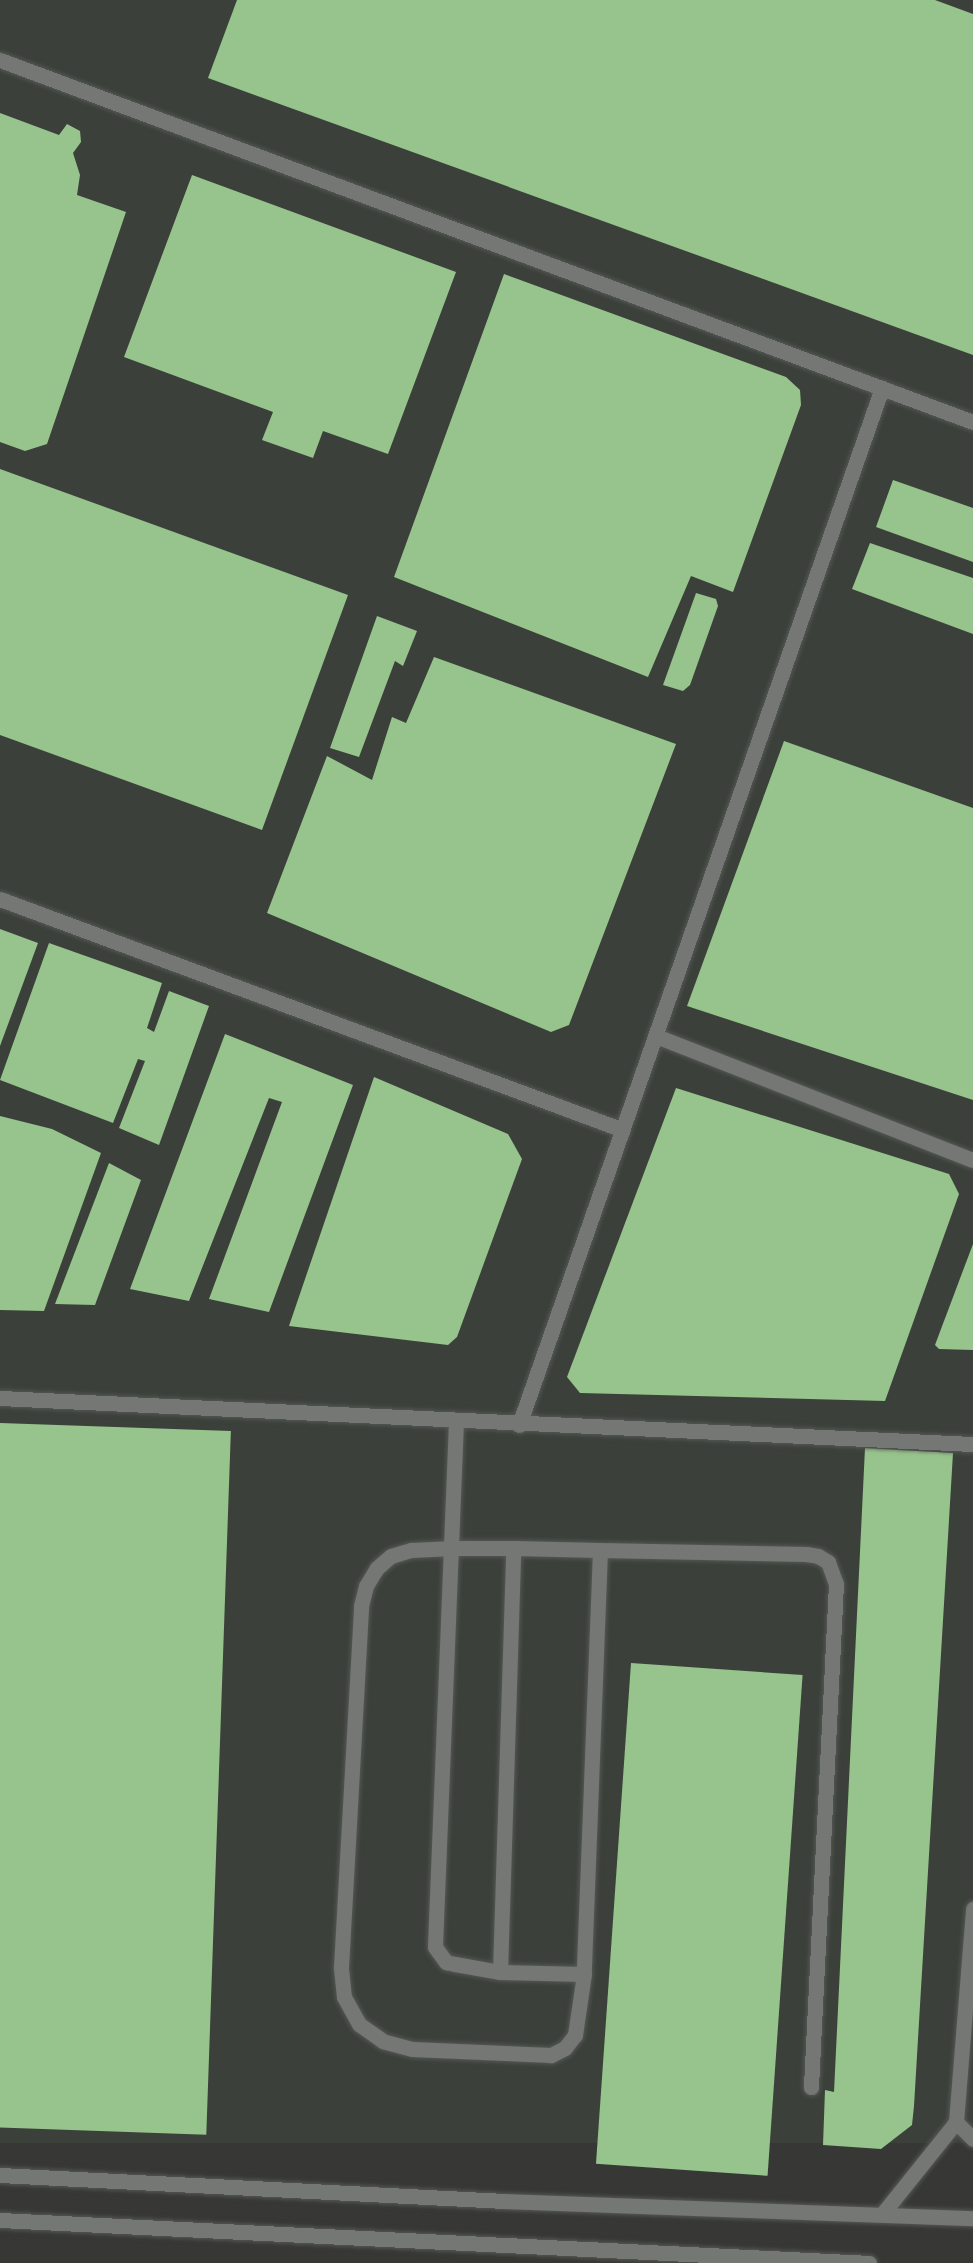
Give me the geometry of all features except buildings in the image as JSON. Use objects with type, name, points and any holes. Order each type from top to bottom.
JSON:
[{"type":"street","points":[[0,60],[973,422]]},
{"type":"street","points":[[519,1425],[882,388]]},
{"type":"street","points":[[0,899],[623,1130]]},
{"type":"street","points":[[656,1036],[973,1160]]},
{"type":"street","points":[[0,1398],[519,1425],[973,1443]]},
{"type":"street","points":[[456,1421],[453,1548],[435,1947],[446,1962],[500,1972],[584,1974]]},
{"type":"street","points":[[600,1550],[584,1974],[575,2035],[565,2048],[551,2055],[412,2049],[383,2041],[358,2024],[344,1997],[342,1943],[361,1606],[366,1586],[377,1568],[391,1556],[411,1550],[453,1548],[513,1548],[806,1554],[828,1562],[833,1572],[811,2087]]},
{"type":"street","points":[[500,1972],[513,1548]]},
{"type":"street","points":[[883,2213],[956,2122],[973,1909]]},
{"type":"street","points":[[956,2122],[973,2139]]},
{"type":"street","points":[[0,2175],[504,2201],[973,2218]]},
{"type":"street","points":[[0,2220],[869,2263]]},
{"type":"shaded area","points":[[0,0],[973,0],[973,2143],[0,2143]]}]
